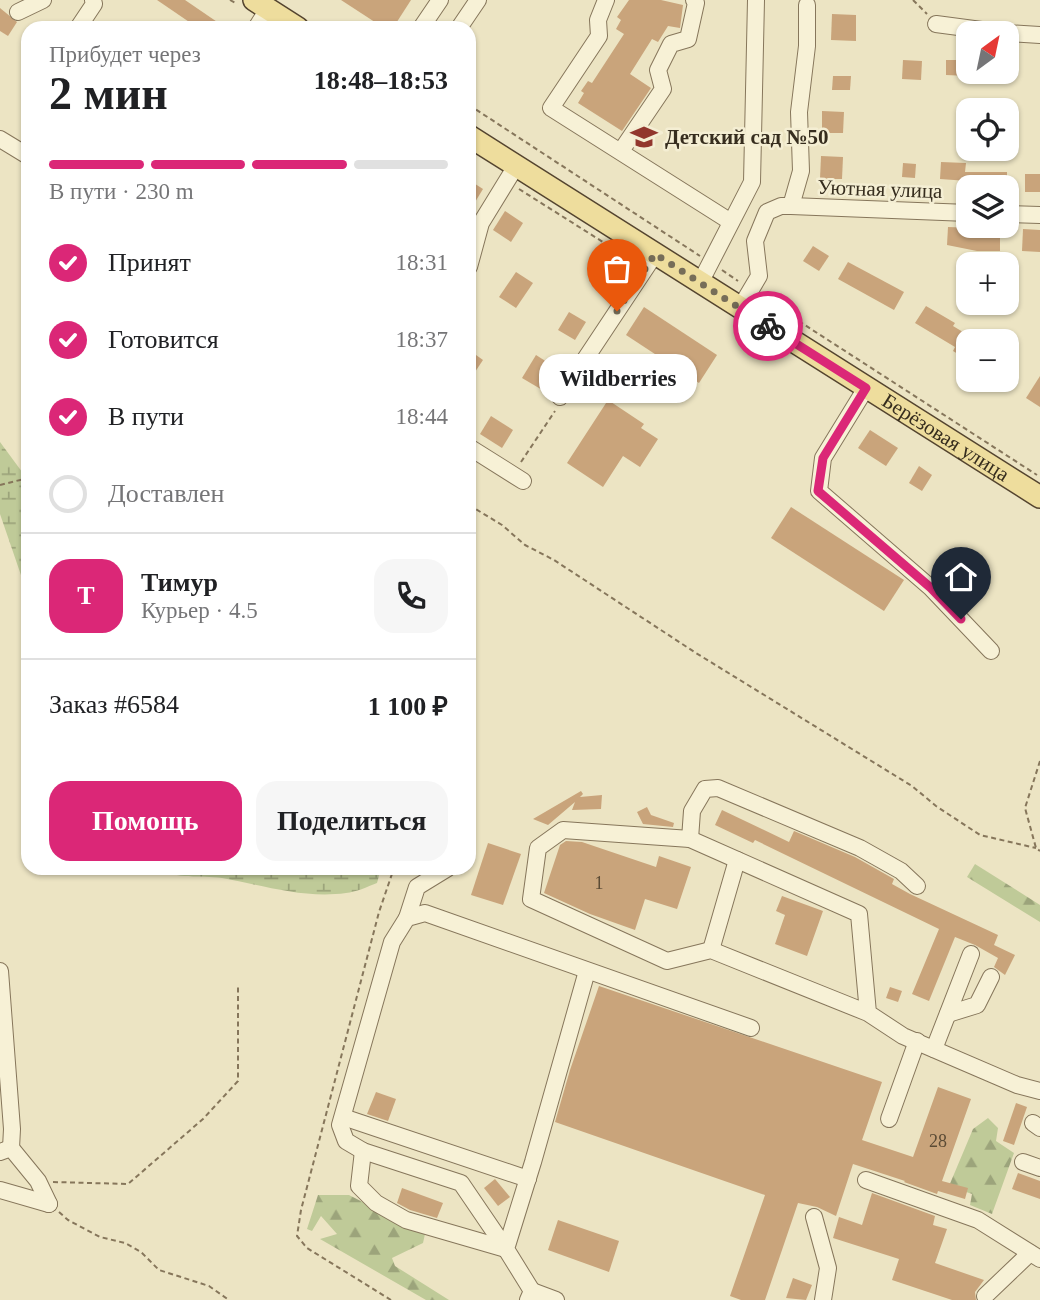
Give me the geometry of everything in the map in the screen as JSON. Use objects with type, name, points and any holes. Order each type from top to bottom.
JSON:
[{"type":"main road","points":[[261,5],[287,21]]},
{"type":"main road","name":"Берёзовая улица","points":[[476,142],[511,174],[650,262],[700,283],[1040,498]]},
{"type":"street","points":[[18,12],[43,0]]},
{"type":"street","points":[[83,21],[94,4],[93,0]]},
{"type":"street","points":[[426,21],[440,0]]},
{"type":"street","points":[[464,21],[478,0]]},
{"type":"street","points":[[606,0],[598,20],[599,36],[551,108],[732,222]]},
{"type":"street","points":[[621,151],[663,89],[658,70],[671,44],[688,39],[696,3],[694,0]]},
{"type":"street","points":[[700,283],[752,182],[756,0]]},
{"type":"street","points":[[740,308],[759,276],[755,241],[767,212],[781,206],[791,206],[801,171],[799,112],[807,46],[807,5]]},
{"type":"street","points":[[936,24],[956,27]]},
{"type":"street","points":[[1019,33],[1040,34]]},
{"type":"street","points":[[0,139],[21,152]]},
{"type":"street","points":[[476,241],[481,223],[511,174]]},
{"type":"street","name":"Уютная улица","points":[[791,206],[956,213]]},
{"type":"street","points":[[1019,214],[1040,215]]},
{"type":"street","points":[[560,397],[650,262]]},
{"type":"street","points":[[866,388],[823,458],[818,491],[931,588],[991,651]]},
{"type":"street","points":[[476,451],[518,478]]},
{"type":"street","points":[[690,839],[692,811],[705,789],[718,788],[860,848],[901,871],[917,886]]},
{"type":"street","points":[[868,1013],[859,914],[690,839],[563,830],[538,848],[531,899],[667,961],[711,950],[868,1013],[934,1049],[1017,1085],[1040,1091]]},
{"type":"street","points":[[711,950],[737,860]]},
{"type":"street","points":[[436,875],[417,887],[407,918],[392,942],[340,1125],[346,1141],[363,1151],[461,1184],[506,1249],[530,1296],[556,1300]]},
{"type":"street","points":[[407,918],[425,913],[751,1028]]},
{"type":"street","points":[[934,1049],[971,954]]},
{"type":"street","points":[[0,971],[12,1129],[6,1150],[38,1181],[50,1204]]},
{"type":"street","points":[[506,1249],[587,971]]},
{"type":"street","points":[[948,1014],[977,1005],[990,977]]},
{"type":"street","points":[[889,1119],[910,1038]]},
{"type":"street","points":[[342,1116],[528,1180]]},
{"type":"street","points":[[363,1151],[359,1186],[376,1203],[406,1220],[506,1249]]},
{"type":"street","points":[[1023,1162],[1040,1168]]},
{"type":"street","points":[[866,1180],[978,1220],[1035,1256],[985,1296]]},
{"type":"street","points":[[0,1190],[50,1204]]},
{"type":"street","points":[[814,1217],[828,1268],[823,1300]]},
{"type":"path","points":[[913,0],[936,24]]},
{"type":"path","points":[[511,174],[650,262]]},
{"type":"path","points":[[518,478],[560,397]]},
{"type":"path","points":[[0,485],[21,480]]},
{"type":"path","points":[[476,509],[502,525],[525,545],[554,560],[696,653],[912,786],[936,806],[980,835],[1040,851]]},
{"type":"path","points":[[1036,848],[1025,808],[1040,761]]},
{"type":"path","points":[[38,1181],[128,1184],[202,1119],[238,1080],[238,985]]},
{"type":"path","points":[[50,1204],[68,1220],[100,1237],[125,1242],[141,1252],[159,1270],[209,1286],[229,1300]]},
{"type":"path","points":[[381,1293],[391,1300]]},
{"type":"green space","points":[[0,442],[21,470],[21,575],[0,514]]},
{"type":"green space","points":[[975,864],[1040,905],[1040,922],[967,877]]},
{"type":"green space","points":[[177,875],[379,875],[377,883],[354,892],[330,894],[299,893],[222,878]]},
{"type":"green space","points":[[988,1118],[998,1128],[996,1141],[1014,1153],[992,1214],[970,1205],[972,1194],[949,1186],[973,1129]]},
{"type":"green space","points":[[318,1195],[349,1195],[425,1234],[423,1243],[392,1258],[395,1266],[449,1300],[426,1300],[320,1239],[337,1234],[321,1216],[312,1231],[307,1229]]},
{"type":"building","points":[[157,0],[185,0],[216,21],[188,21]]},
{"type":"building","points":[[341,0],[411,0],[398,21],[373,21]]},
{"type":"building","points":[[629,0],[661,0],[683,5],[680,28],[668,26],[658,42],[652,39],[630,74],[651,88],[622,131],[578,103],[584,93],[581,91],[588,81],[592,83],[624,34],[616,29],[621,20],[617,17]]},
{"type":"building","points":[[0,8],[17,22],[8,36],[0,31]]},
{"type":"building","points":[[832,14],[856,15],[856,41],[831,40]]},
{"type":"building","points":[[903,60],[922,61],[921,80],[902,79]]},
{"type":"building","points":[[946,60],[956,60],[956,75],[946,75]]},
{"type":"building","points":[[833,76],[851,76],[850,90],[832,90]]},
{"type":"building","points":[[822,111],[844,112],[843,133],[822,133]]},
{"type":"building","points":[[821,156],[843,157],[842,179],[820,179]]},
{"type":"building","points":[[941,162],[966,163],[965,172],[1007,172],[1007,175],[956,175],[956,180],[940,179]]},
{"type":"building","points":[[903,163],[916,164],[915,178],[902,177]]},
{"type":"building","points":[[1025,174],[1040,174],[1040,192],[1025,192]]},
{"type":"building","points":[[476,184],[483,189],[476,200]]},
{"type":"building","points":[[505,211],[523,223],[511,242],[493,230]]},
{"type":"building","points":[[948,227],[956,227],[956,238],[1000,238],[1000,251],[977,251],[947,245]]},
{"type":"building","points":[[1023,229],[1040,230],[1040,252],[1022,251]]},
{"type":"building","points":[[813,246],[829,256],[819,271],[803,261]]},
{"type":"building","points":[[606,255],[615,261],[598,287],[589,281]]},
{"type":"building","points":[[848,262],[904,292],[894,310],[838,279]]},
{"type":"building","points":[[516,272],[533,283],[516,308],[499,297]]},
{"type":"building","points":[[926,306],[955,323],[953,326],[958,329],[956,353],[953,351],[955,347],[915,323]]},
{"type":"building","points":[[644,307],[717,355],[699,383],[626,335]]},
{"type":"building","points":[[569,312],[586,322],[575,340],[558,330]]},
{"type":"building","points":[[476,355],[483,360],[476,370]]},
{"type":"building","points":[[536,355],[558,369],[544,391],[522,378]]},
{"type":"building","points":[[1040,376],[1040,407],[1026,398]]},
{"type":"building","points":[[608,400],[644,424],[641,428],[658,439],[640,467],[623,456],[603,487],[567,463]]},
{"type":"building","points":[[491,416],[513,430],[502,448],[480,434]]},
{"type":"building","points":[[870,430],[898,448],[886,466],[858,448]]},
{"type":"building","points":[[919,466],[932,475],[922,491],[909,483]]},
{"type":"building","points":[[791,507],[904,580],[884,611],[771,538]]},
{"type":"building","points":[[581,791],[583,794],[580,797],[602,795],[601,809],[572,810],[575,802],[548,825],[533,819]]},
{"type":"building","points":[[647,807],[651,815],[674,823],[673,827],[643,824],[637,812]]},
{"type":"building","points":[[722,810],[789,842],[794,831],[855,857],[894,879],[892,884],[910,894],[998,935],[994,945],[1015,955],[1005,975],[994,967],[998,958],[955,937],[929,1001],[912,994],[939,929],[755,840],[753,843],[715,825]]},
{"type":"building","points":[[566,841],[582,842],[656,867],[659,856],[691,867],[677,909],[645,899],[635,930],[590,914],[544,893],[560,845]]},
{"type":"building","points":[[488,843],[521,854],[503,905],[471,895]]},
{"type":"building","points":[[782,896],[823,911],[807,956],[775,944],[785,915],[776,911]]},
{"type":"building","points":[[599,986],[882,1082],[862,1140],[913,1157],[938,1087],[971,1099],[942,1181],[968,1188],[965,1199],[938,1191],[937,1194],[853,1164],[836,1216],[817,1207],[798,1203],[765,1300],[741,1300],[730,1296],[765,1195],[555,1122]]},
{"type":"building","points":[[890,987],[902,991],[898,1002],[886,998]]},
{"type":"building","points":[[376,1092],[396,1099],[388,1121],[367,1114]]},
{"type":"building","points":[[1016,1103],[1027,1107],[1014,1145],[1003,1141]]},
{"type":"building","points":[[1018,1173],[1040,1181],[1040,1199],[1012,1189]]},
{"type":"building","points":[[495,1179],[510,1197],[498,1206],[484,1188]]},
{"type":"building","points":[[402,1188],[443,1203],[437,1218],[397,1203]]},
{"type":"building","points":[[872,1193],[935,1216],[933,1225],[947,1229],[935,1263],[984,1280],[975,1292],[976,1300],[952,1300],[892,1280],[899,1259],[833,1238],[839,1217],[862,1225]]},
{"type":"building","points":[[558,1220],[619,1241],[609,1272],[548,1250]]},
{"type":"building","points":[[793,1278],[812,1285],[806,1300],[786,1298]]},
{"type":"way so far","points":[[617,311],[655,254],[768,326]]},
{"type":"place","name":"Детский сад №50","points":[[644,137]]},
{"type":"place","name":"Wildberries","points":[[617,311]]},
{"type":"route","points":[[768,326],[866,388],[823,458],[818,491],[931,588],[961,619]]}]
